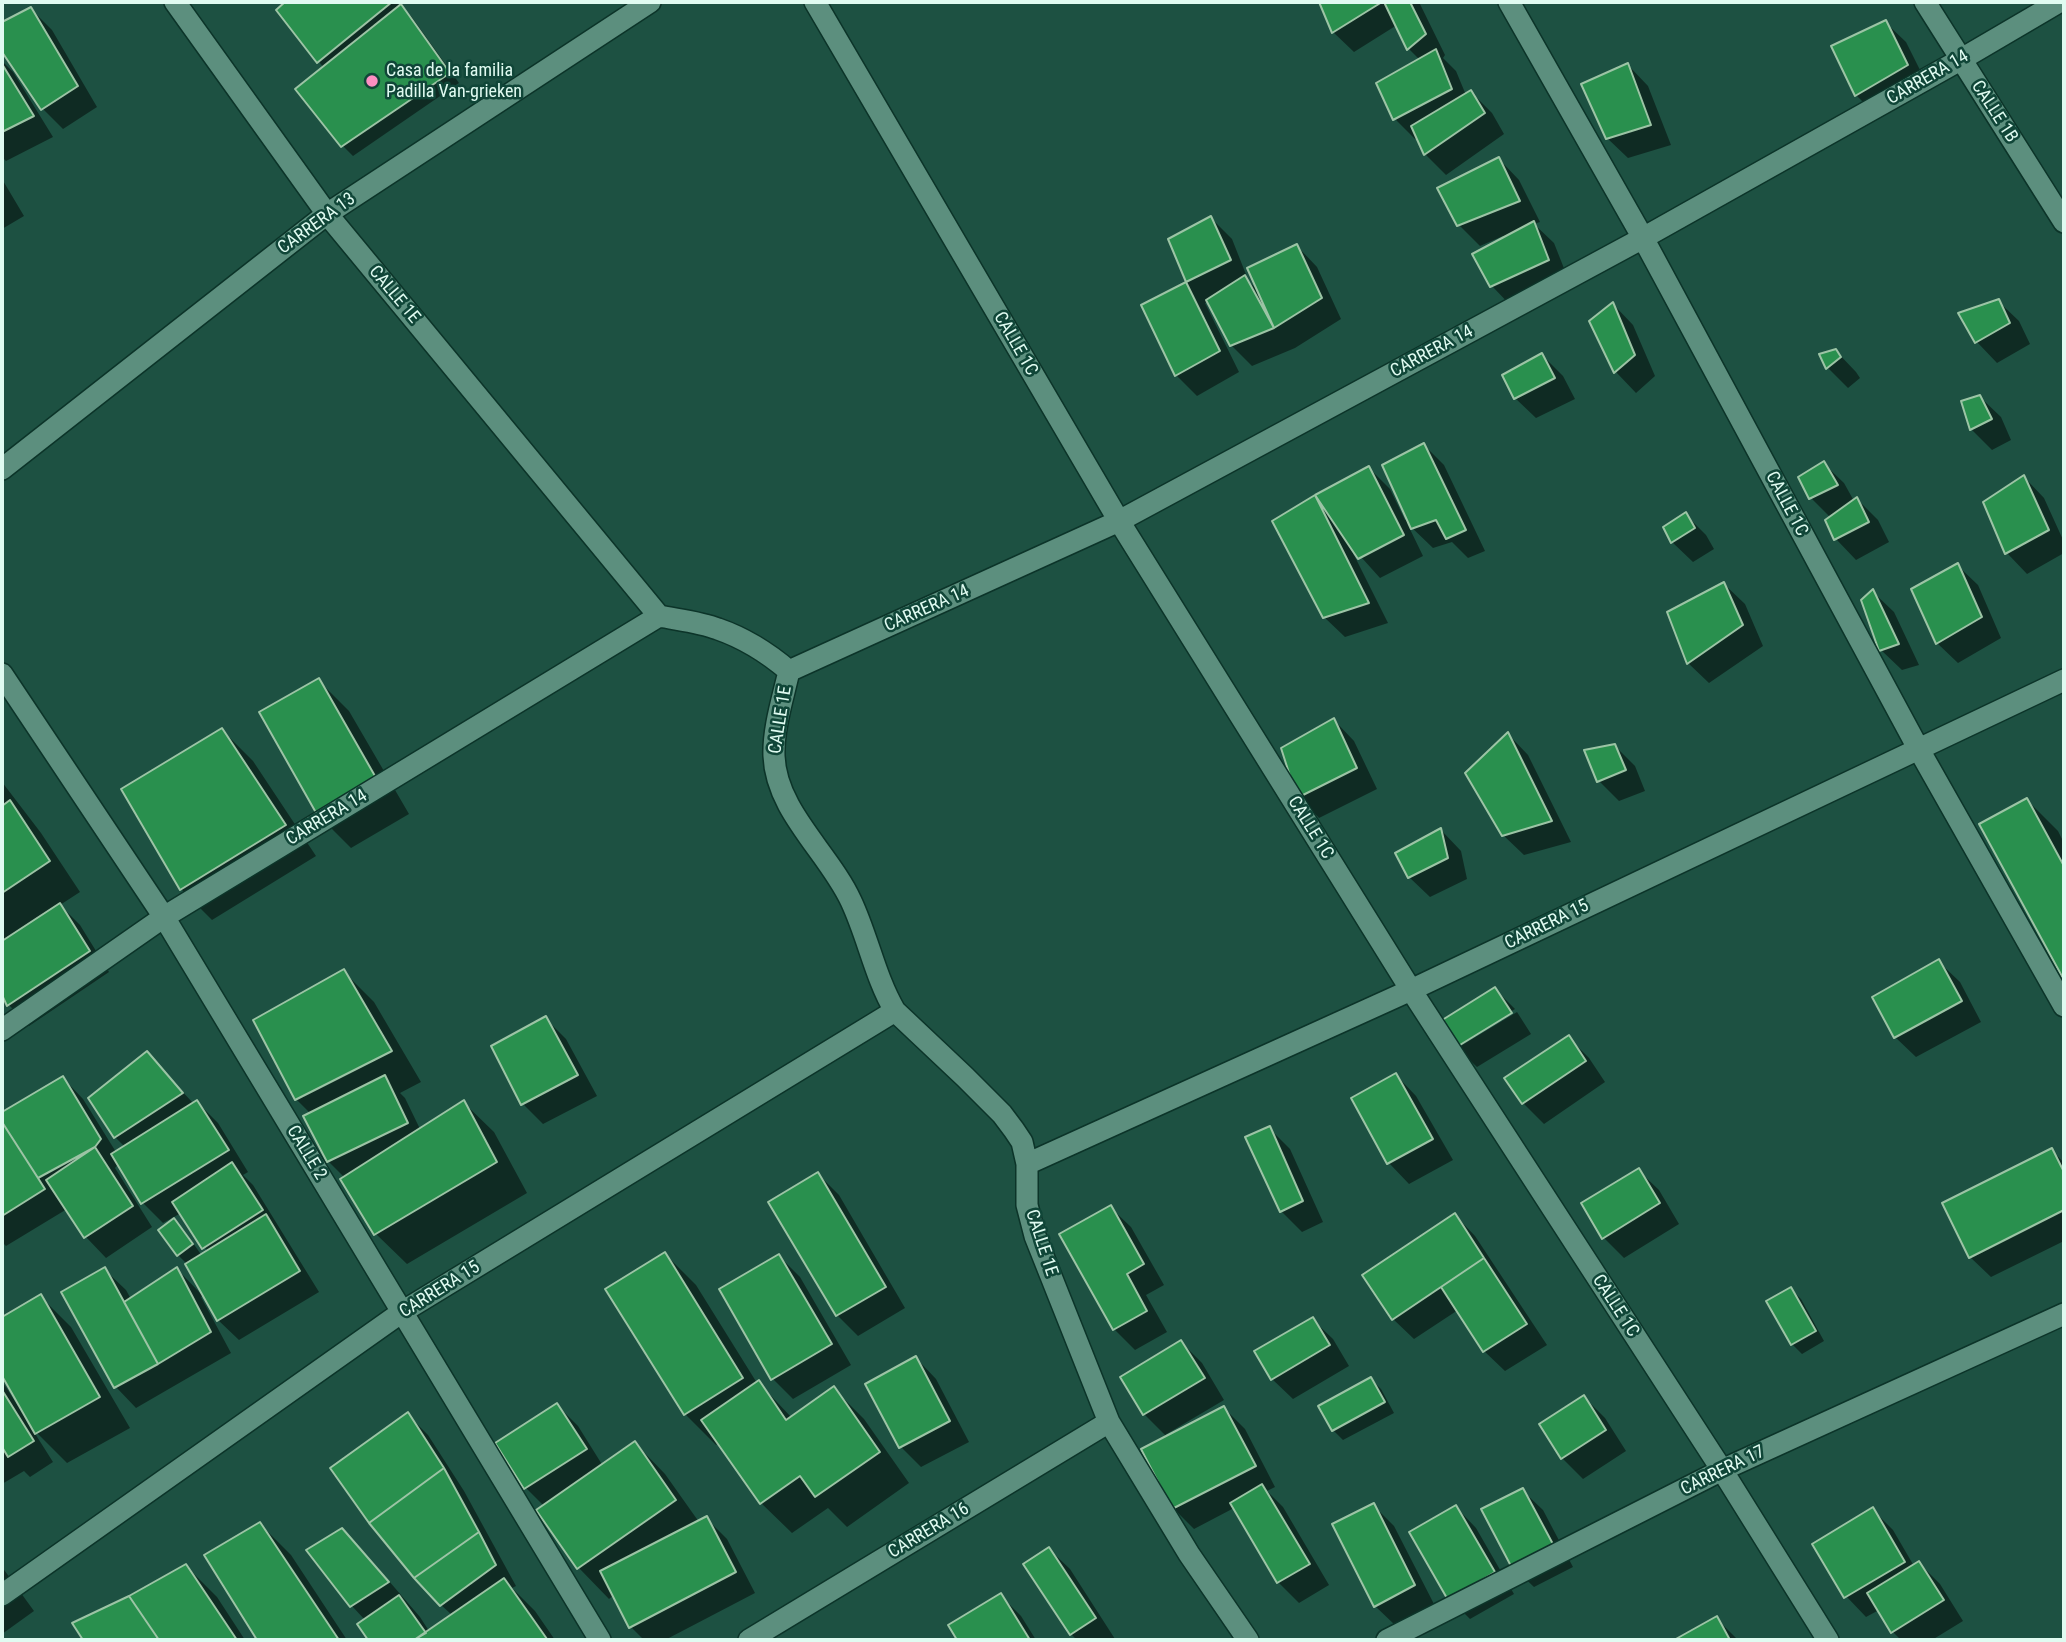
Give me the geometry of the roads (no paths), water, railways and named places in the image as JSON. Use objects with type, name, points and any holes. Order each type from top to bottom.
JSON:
[{"type":"street","name":"CALLE 1E","points":[[175,2],[327,214],[659,615],[716,627],[736,635],[789,671],[774,754],[776,775],[785,800],[850,899],[886,996],[895,1011],[1002,1114],[1022,1142],[1027,1164],[1027,1205],[1035,1236],[1109,1422],[1189,1554],[1248,1640]]},
{"type":"street","name":"CARRERA 13","points":[[2,469],[327,214],[650,2]]},
{"type":"street","name":"CALLE 1C","points":[[815,2],[1119,522],[1411,990],[1722,1470],[1828,1640]]},
{"type":"street","name":"CALLE 1C","points":[[1509,2],[1643,238],[1918,748],[2064,1006]]},
{"type":"street","name":"CALLE 1B","points":[[1925,2],[2064,222]]},
{"type":"street","name":"CARRERA 14","points":[[789,671],[1119,522],[1643,238],[2059,2]]},
{"type":"street","name":"CARRERA 14","points":[[2,1030],[164,918],[659,615]]},
{"type":"street","name":"CALLE 2","points":[[2,674],[164,918],[600,1640]]},
{"type":"street","name":"CARRERA 15","points":[[1027,1164],[1411,990],[2064,680]]},
{"type":"street","name":"CARRERA 15","points":[[2,1595],[402,1312],[895,1011]]},
{"type":"street","name":"CARRERA 17","points":[[1387,1640],[1722,1470],[2064,1314]]},
{"type":"street","name":"CARRERA 16","points":[[749,1640],[1109,1422]]},
{"type":"place","name":"Casa de la familia Padilla Van-grieken","points":[[372,81]]}]
